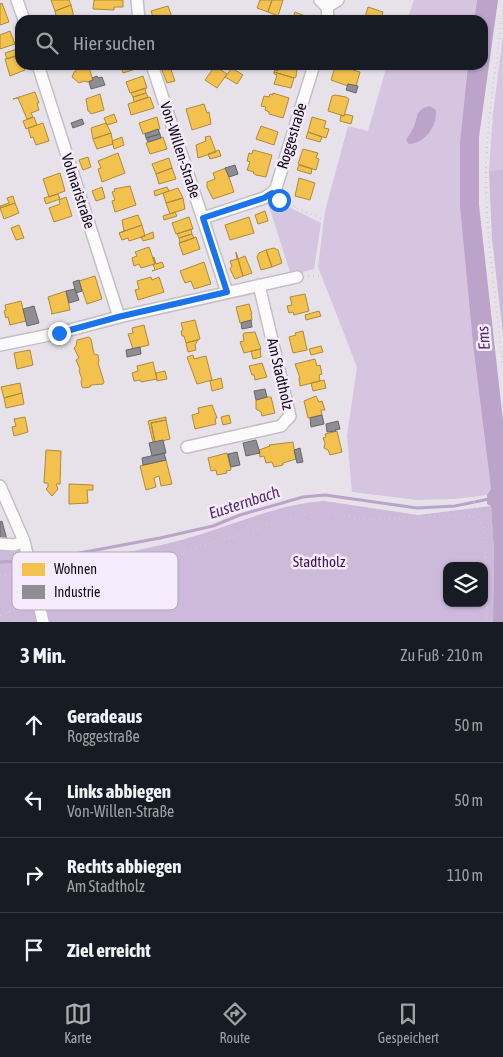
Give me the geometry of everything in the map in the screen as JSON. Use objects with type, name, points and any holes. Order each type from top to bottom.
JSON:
[{"type":"street","points":[[18,0],[22,15]]},
{"type":"street","points":[[137,0],[138,15]]},
{"type":"street","points":[[327,15],[323,3],[338,0]]},
{"type":"street","name":"Volmaristraße","points":[[40,70],[118,317]]},
{"type":"street","name":"Von-Willen-Straße","points":[[154,70],[227,292]]},
{"type":"street","name":"Roggestraße","points":[[272,193],[276,188],[312,70]]},
{"type":"street","points":[[203,218],[264,198],[272,193]]},
{"type":"street","points":[[0,345],[59,333],[118,317],[259,285],[297,274]]},
{"type":"street","name":"Am Stadtholz","points":[[188,448],[281,426],[290,416],[259,285]]},
{"type":"street","points":[[0,486],[26,552]]},
{"type":"street","points":[[0,544],[25,546]]},
{"type":"path","points":[[503,13],[489,116],[486,173],[489,240],[503,366]]},
{"type":"path","points":[[272,193],[279,200],[354,233],[385,256],[403,275],[437,324],[454,363],[469,407],[475,516]]},
{"type":"path","points":[[297,274],[291,253],[294,228],[306,212]]},
{"type":"path","points":[[297,274],[311,265],[311,261]]},
{"type":"path","points":[[297,274],[324,275],[415,292]]},
{"type":"path","points":[[178,555],[280,520],[317,511],[362,519],[475,516],[483,524],[486,560],[487,622]]},
{"type":"path","points":[[0,615],[12,610]]},
{"type":"path","points":[[6,612],[15,622]]},
{"type":"shaded area","points":[[414,0],[477,0],[475,15],[409,15]]},
{"type":"shaded area","points":[[503,35],[503,169],[489,171],[493,114]]},
{"type":"shaded area","points":[[386,70],[467,70],[460,142],[460,207],[473,344],[491,489],[487,495],[455,499],[417,500],[352,492],[347,436],[357,367],[318,267],[325,211],[348,126],[368,131]]},
{"type":"shaded area","points":[[275,200],[321,223],[314,269],[291,275],[268,203]]},
{"type":"green space","points":[[503,169],[503,335],[492,239],[489,171]]},
{"type":"green space","name":"Stadtholz","points":[[324,501],[418,515],[491,506],[494,553],[493,622],[0,622],[0,549],[20,549],[21,552],[12,552],[12,610],[178,610],[178,552],[126,552],[185,539],[289,506]]},
{"type":"water","name":"Ems","points":[[477,0],[498,0],[479,137],[479,205],[503,421],[503,622],[493,622],[494,553],[491,506],[487,504],[487,495],[491,489],[473,344],[460,207],[460,142],[467,70],[488,70],[488,15],[475,15]]},
{"type":"water","points":[[430,106],[436,110],[435,122],[432,128],[421,141],[409,144],[406,140],[414,127],[418,113],[423,108]]},
{"type":"building: Wohnen","points":[[51,0],[69,0],[71,5],[55,11]]},
{"type":"building: Wohnen","points":[[94,0],[123,0],[123,7],[114,7],[114,10],[93,9]]},
{"type":"building: Wohnen","points":[[260,0],[272,0],[268,12],[257,8]]},
{"type":"building: Wohnen","points":[[272,0],[283,0],[278,15],[268,12]]},
{"type":"building: Wohnen","points":[[2,3],[9,22],[0,25],[0,4]]},
{"type":"building: Wohnen","points":[[71,5],[74,15],[56,15],[55,11]]},
{"type":"building: Wohnen","points":[[168,6],[171,15],[152,15],[151,11]]},
{"type":"building: Wohnen","points":[[368,7],[383,12],[382,15],[366,15]]},
{"type":"building: Wohnen","points":[[10,31],[15,44],[0,49],[0,35]]},
{"type":"building: Wohnen","points":[[15,50],[15,56],[7,59],[5,53]]},
{"type":"building: Wohnen","points":[[15,56],[15,70],[25,70],[10,76],[5,59]]},
{"type":"building: Wohnen","points":[[90,70],[93,80],[79,83],[72,77],[76,71]]},
{"type":"building: Wohnen","points":[[122,70],[133,70],[123,73]]},
{"type":"building: Wohnen","points":[[162,70],[171,70],[175,81],[167,83]]},
{"type":"building: Wohnen","points":[[212,70],[221,70],[227,74],[217,88],[205,80]]},
{"type":"building: Wohnen","points":[[230,70],[235,70],[243,75],[237,84],[225,77]]},
{"type":"building: Wohnen","points":[[275,70],[297,70],[296,77],[274,72]]},
{"type":"building: Wohnen","points":[[334,70],[360,72],[356,86],[348,84],[348,86],[331,80]]},
{"type":"building: Wohnen","points":[[274,72],[294,78],[291,88],[274,84],[277,75]]},
{"type":"building: Wohnen","points":[[143,76],[147,88],[130,93],[126,82]]},
{"type":"building: Wohnen","points":[[145,88],[146,93],[133,97],[131,93]]},
{"type":"building: Wohnen","points":[[35,92],[39,103],[37,103],[39,110],[31,113],[33,117],[27,119],[18,98],[13,99]]},
{"type":"building: Wohnen","points":[[146,93],[148,97],[134,102],[133,97]]},
{"type":"building: Wohnen","points":[[273,93],[289,98],[283,118],[269,114],[265,110],[266,107],[261,106],[264,96],[269,97]]},
{"type":"building: Wohnen","points":[[100,94],[104,110],[91,114],[88,111],[86,99]]},
{"type":"building: Wohnen","points":[[335,95],[349,99],[344,116],[328,111],[332,96]]},
{"type":"building: Wohnen","points":[[150,97],[154,108],[131,115],[128,104]]},
{"type":"building: Wohnen","points":[[204,104],[207,113],[209,112],[211,124],[192,130],[186,109]]},
{"type":"building: Wohnen","points":[[114,114],[117,122],[107,125],[104,118]]},
{"type":"building: Wohnen","points":[[345,114],[353,116],[351,124],[340,121],[341,115],[344,116]]},
{"type":"building: Wohnen","points":[[34,117],[37,125],[26,129],[23,121]]},
{"type":"building: Wohnen","points":[[157,117],[160,129],[143,134],[139,123]]},
{"type":"building: Wohnen","points":[[312,117],[326,121],[324,128],[329,129],[326,138],[308,132]]},
{"type":"building: Wohnen","points":[[43,123],[49,141],[36,145],[33,137],[31,138],[28,128]]},
{"type":"building: Wohnen","points":[[106,123],[111,133],[93,139],[91,128]]},
{"type":"building: Wohnen","points":[[261,126],[278,132],[274,145],[256,139]]},
{"type":"building: Wohnen","points":[[308,132],[322,137],[320,142],[306,138]]},
{"type":"building: Wohnen","points":[[111,133],[113,144],[97,149],[93,139]]},
{"type":"building: Wohnen","points":[[210,136],[216,152],[198,158],[196,145],[206,141],[205,137]]},
{"type":"building: Wohnen","points":[[122,137],[124,145],[114,149],[112,141]]},
{"type":"building: Wohnen","points":[[163,137],[167,149],[150,154],[146,143]]},
{"type":"building: Wohnen","points":[[303,149],[318,153],[316,158],[319,159],[316,170],[298,164]]},
{"type":"building: Wohnen","points":[[219,150],[221,156],[210,159],[208,154]]},
{"type":"building: Wohnen","points":[[253,150],[272,155],[266,177],[256,175],[254,172],[247,170],[250,162],[247,161],[249,153],[252,154]]},
{"type":"building: Wohnen","points":[[118,153],[125,173],[102,182],[98,169],[101,168],[98,161]]},
{"type":"building: Wohnen","points":[[88,157],[91,167],[83,170],[79,160]]},
{"type":"building: Wohnen","points":[[169,158],[172,168],[156,174],[152,164]]},
{"type":"building: Wohnen","points":[[299,165],[312,169],[311,174],[297,170]]},
{"type":"building: Wohnen","points":[[172,168],[176,179],[159,184],[156,174]]},
{"type":"building: Wohnen","points":[[226,168],[234,192],[213,199],[207,187],[207,182],[215,179],[213,173]]},
{"type":"building: Wohnen","points":[[60,173],[65,191],[49,197],[43,179]]},
{"type":"building: Wohnen","points":[[299,178],[315,183],[310,200],[295,196]]},
{"type":"building: Wohnen","points":[[130,186],[136,205],[115,212],[112,201],[115,200],[112,192],[115,191],[114,189]]},
{"type":"building: Wohnen","points":[[102,187],[105,198],[96,201],[92,191]]},
{"type":"building: Wohnen","points":[[167,187],[169,191],[155,196],[154,191]]},
{"type":"building: Wohnen","points":[[178,188],[183,198],[166,203],[163,193]]},
{"type":"building: Wohnen","points":[[58,194],[60,199],[46,204],[44,198]]},
{"type":"building: Wohnen","points":[[13,196],[15,203],[0,208],[0,206],[9,203],[7,198]]},
{"type":"building: Wohnen","points":[[66,197],[72,216],[54,222],[49,208],[60,204],[59,200]]},
{"type":"building: Wohnen","points":[[183,198],[185,209],[170,214],[166,203]]},
{"type":"building: Wohnen","points":[[15,203],[19,213],[4,219],[0,208]]},
{"type":"building: Wohnen","points":[[265,211],[268,221],[258,224],[255,215]]},
{"type":"building: Wohnen","points":[[175,212],[177,216],[164,220],[163,216]]},
{"type":"building: Wohnen","points":[[138,215],[142,225],[119,233],[124,231],[122,220]]},
{"type":"building: Wohnen","points":[[189,217],[193,229],[176,234],[172,223]]},
{"type":"building: Wohnen","points":[[249,217],[254,233],[230,240],[225,225]]},
{"type":"building: Wohnen","points":[[19,225],[24,238],[16,240],[11,228]]},
{"type":"building: Wohnen","points":[[142,225],[145,236],[129,241],[128,238],[122,240],[119,233]]},
{"type":"building: Wohnen","points":[[191,229],[192,234],[179,238],[177,234]]},
{"type":"building: Wohnen","points":[[153,232],[154,238],[143,241],[141,237]]},
{"type":"building: Wohnen","points":[[192,234],[194,238],[180,243],[179,238]]},
{"type":"building: Wohnen","points":[[196,237],[200,249],[183,255],[179,243]]},
{"type":"building: Wohnen","points":[[149,247],[155,264],[141,268],[139,264],[134,266],[132,258],[137,256],[135,252]]},
{"type":"building: Wohnen","points":[[274,248],[278,250],[282,263],[272,267],[266,250]]},
{"type":"building: Wohnen","points":[[266,250],[272,267],[261,270],[257,257],[259,253]]},
{"type":"building: Wohnen","points":[[236,253],[243,276],[235,279],[230,269],[232,266],[230,261],[237,259]]},
{"type":"building: Wohnen","points":[[245,256],[252,273],[243,276],[238,259]]},
{"type":"building: Wohnen","points":[[153,258],[156,264],[162,262],[164,267],[155,270]]},
{"type":"building: Wohnen","points":[[204,262],[211,284],[194,289],[191,281],[185,283],[180,271]]},
{"type":"building: Wohnen","points":[[95,276],[102,299],[87,304],[79,281]]},
{"type":"building: Wohnen","points":[[151,277],[152,280],[159,277],[164,292],[138,300],[135,290],[139,289],[137,281]]},
{"type":"building: Wohnen","points":[[66,291],[70,310],[51,314],[48,297]]},
{"type":"building: Wohnen","points":[[305,294],[309,311],[294,315],[293,312],[289,313],[287,306],[292,305],[290,297]]},
{"type":"building: Wohnen","points":[[21,301],[26,321],[10,325],[4,311],[6,310],[5,305]]},
{"type":"building: Wohnen","points":[[249,304],[252,320],[240,323],[236,307]]},
{"type":"building: Wohnen","points":[[319,311],[321,316],[306,320],[305,315]]},
{"type":"building: Wohnen","points":[[195,320],[200,339],[186,343],[184,336],[182,336],[181,323]]},
{"type":"building: Wohnen","points":[[144,325],[149,345],[133,349],[128,334],[133,333],[132,328]]},
{"type":"building: Wohnen","points":[[303,331],[307,350],[293,353],[289,337]]},
{"type":"building: Wohnen","points":[[255,332],[261,349],[244,353],[240,342],[244,341],[244,333]]},
{"type":"building: Wohnen","points":[[89,337],[94,354],[98,355],[98,363],[104,382],[103,384],[84,388],[82,387],[80,369],[76,360],[79,358],[74,348],[77,340]]},
{"type":"building: Wohnen","points":[[198,340],[195,345],[196,350],[188,352],[186,343]]},
{"type":"building: Wohnen","points":[[321,346],[323,352],[311,355],[309,349]]},
{"type":"building: Wohnen","points":[[260,349],[261,357],[253,359],[251,351]]},
{"type":"building: Wohnen","points":[[30,350],[33,365],[17,369],[14,353]]},
{"type":"building: Wohnen","points":[[193,355],[194,359],[206,356],[212,380],[197,384],[187,357]]},
{"type":"building: Wohnen","points":[[315,359],[317,366],[320,365],[322,374],[319,375],[320,381],[300,386],[300,378],[295,364]]},
{"type":"building: Wohnen","points":[[153,362],[157,379],[141,382],[140,380],[134,381],[132,373],[138,371],[137,366]]},
{"type":"building: Wohnen","points":[[262,363],[267,377],[255,380],[249,366]]},
{"type":"building: Wohnen","points":[[165,371],[167,379],[157,381],[156,373]]},
{"type":"building: Wohnen","points":[[221,378],[223,388],[212,391],[210,381]]},
{"type":"building: Wohnen","points":[[324,380],[326,388],[313,391],[311,383]]},
{"type":"building: Wohnen","points":[[20,383],[22,393],[4,398],[1,387]]},
{"type":"building: Wohnen","points":[[22,393],[24,404],[6,408],[4,398]]},
{"type":"building: Wohnen","points":[[316,396],[319,402],[322,401],[325,410],[321,410],[322,415],[308,418],[304,401]]},
{"type":"building: Wohnen","points":[[271,397],[275,413],[262,416],[261,412],[256,409],[256,400]]},
{"type":"building: Wohnen","points":[[212,405],[217,418],[215,419],[216,424],[195,429],[192,415],[199,413],[198,408]]},
{"type":"building: Wohnen","points":[[229,415],[231,423],[223,425],[221,417]]},
{"type":"building: Wohnen","points":[[25,417],[28,432],[14,436],[12,427],[16,426],[14,419]]},
{"type":"building: Wohnen","points":[[166,417],[166,420],[151,423],[155,442],[153,442],[148,421]]},
{"type":"building: Wohnen","points":[[166,420],[170,439],[153,443],[155,442],[151,423]]},
{"type":"building: Wohnen","points":[[337,431],[342,452],[330,455],[328,450],[324,448],[323,438],[326,437],[325,434]]},
{"type":"building: Wohnen","points":[[293,442],[296,459],[283,463],[283,465],[274,467],[272,462],[266,463],[264,456],[260,457],[259,450],[269,445]]},
{"type":"building: Wohnen","points":[[46,450],[61,451],[60,484],[56,484],[58,489],[52,496],[46,489],[48,483],[44,483]]},
{"type":"building: Wohnen","points":[[227,453],[231,470],[217,475],[216,470],[211,471],[208,458]]},
{"type":"building: Wohnen","points":[[166,460],[172,484],[161,486],[159,476],[154,478],[156,487],[146,490],[140,466]]},
{"type":"building: Wohnen","points":[[69,484],[93,485],[93,490],[87,490],[88,503],[69,504]]},
{"type":"building: Industrie","points":[[97,76],[98,78],[102,77],[105,85],[91,89],[89,82]]},
{"type":"building: Industrie","points":[[348,84],[358,86],[356,93],[346,90]]},
{"type":"building: Industrie","points":[[82,119],[84,124],[73,128],[71,123]]},
{"type":"building: Industrie","points":[[158,129],[160,134],[146,138],[145,134]]},
{"type":"building: Industrie","points":[[160,134],[161,138],[148,142],[146,138]]},
{"type":"building: Industrie","points":[[235,165],[238,174],[229,177],[225,168]]},
{"type":"building: Industrie","points":[[79,280],[82,291],[76,293],[73,282]]},
{"type":"building: Industrie","points":[[75,289],[79,300],[69,303],[66,291]]},
{"type":"building: Industrie","points":[[34,306],[39,323],[27,326],[23,309]]},
{"type":"building: Industrie","points":[[251,320],[252,327],[242,329],[241,323]]},
{"type":"building: Industrie","points":[[140,347],[141,354],[127,357],[126,350]]},
{"type":"building: Industrie","points":[[265,389],[267,397],[256,400],[254,391]]},
{"type":"building: Industrie","points":[[322,415],[324,424],[311,427],[310,418]]},
{"type":"building: Industrie","points":[[338,421],[340,429],[327,432],[326,424]]},
{"type":"building: Industrie","points":[[163,440],[166,453],[152,456],[149,443]]},
{"type":"building: Industrie","points":[[256,440],[260,453],[246,456],[243,443]]},
{"type":"building: Industrie","points":[[300,448],[303,462],[297,463],[294,450]]},
{"type":"building: Industrie","points":[[237,452],[240,465],[231,467],[228,454]]},
{"type":"building: Industrie","points":[[164,453],[166,460],[143,465],[142,458]]},
{"type":"building: Industrie","points":[[2,521],[7,540],[0,539],[0,522]]},
{"type":"waterway","name":"Eusternbach","points":[[85,552],[213,526],[240,515],[303,497],[325,495],[417,508],[455,506],[489,499]]},
{"type":"waterway","name":"Eusternbach","points":[[0,562],[12,561]]},
{"type":"route","points":[[59,333],[118,317],[227,292],[203,218],[264,198],[272,193],[279,200]]}]
